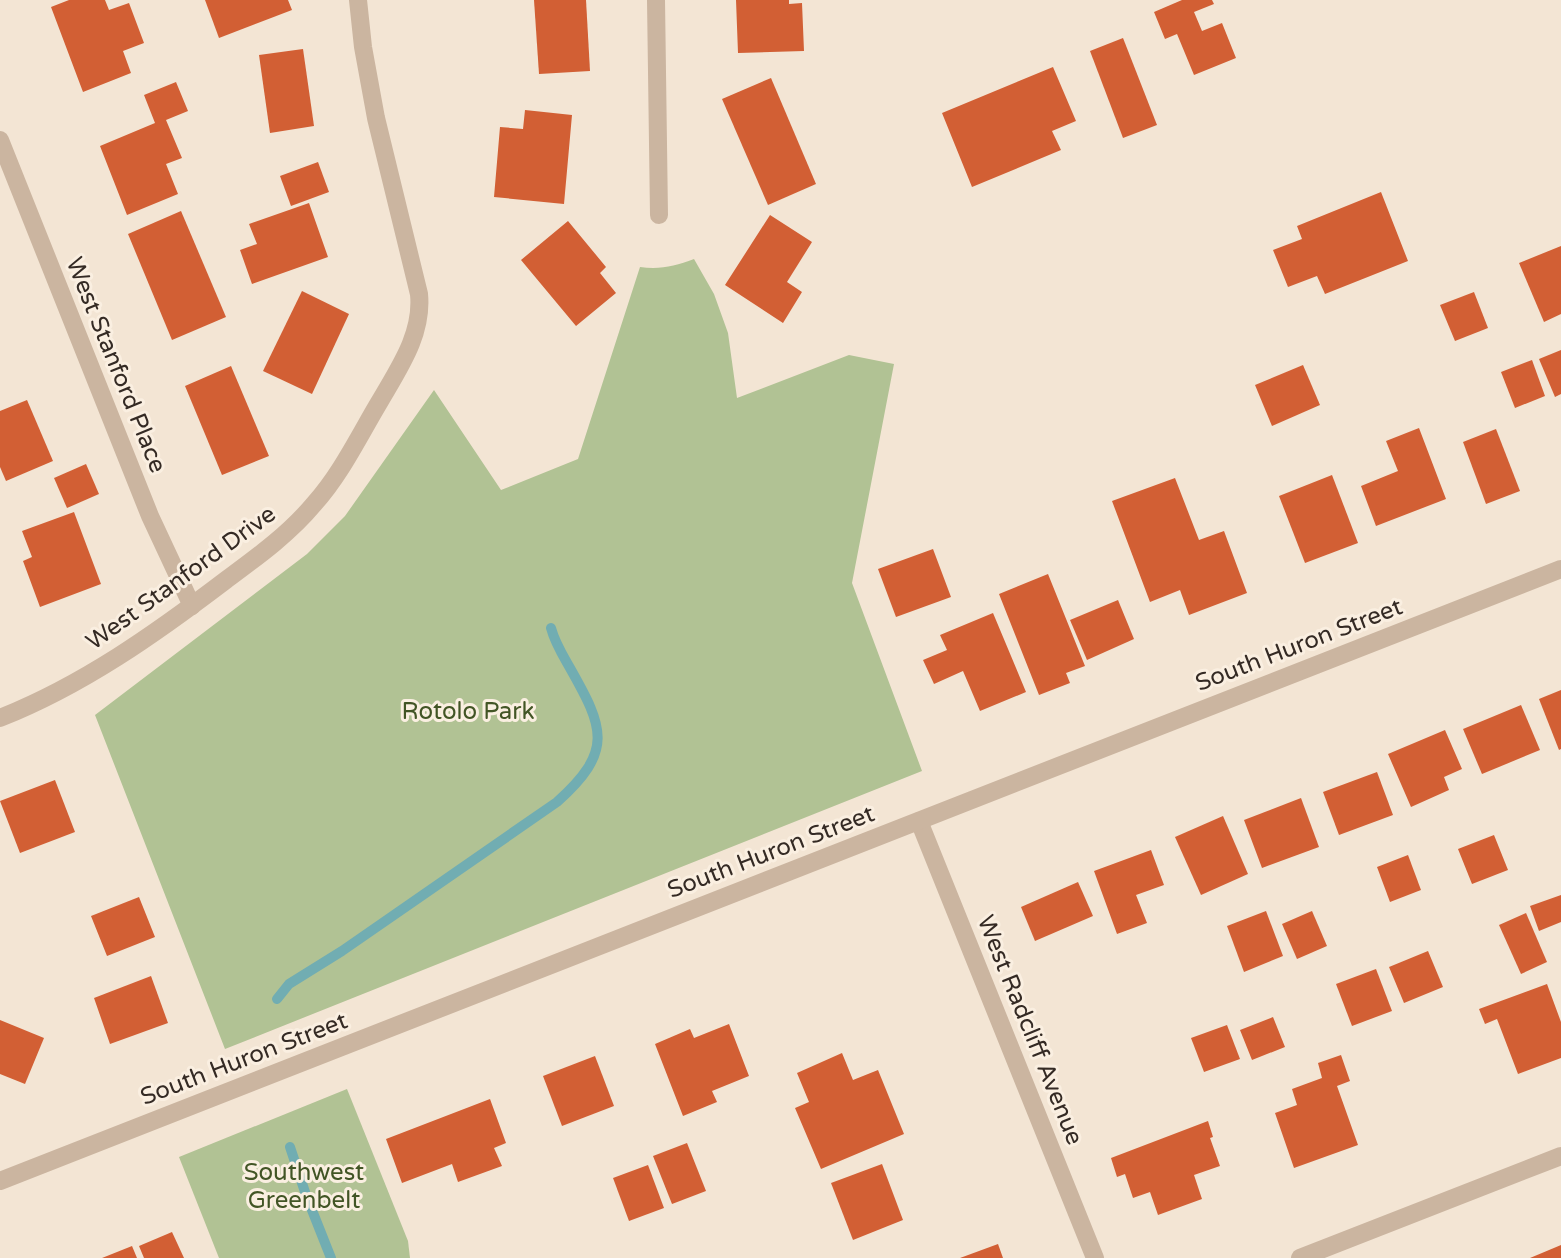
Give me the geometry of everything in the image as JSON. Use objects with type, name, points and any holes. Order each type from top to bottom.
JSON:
[{"type":"street","name":"West Stanford Drive","points":[[0,718],[78,682],[192,606],[295,526],[328,488],[401,366],[416,330],[420,308],[419,294],[376,118],[363,47],[358,0]]},
{"type":"street","points":[[656,0],[659,215]]},
{"type":"street","name":"West Stanford Place","points":[[0,140],[150,516],[192,606]]},
{"type":"street","name":"South Huron Street","points":[[0,1181],[1561,569]]},
{"type":"street","name":"West Radcliff Avenue","points":[[919,821],[1095,1258]]},
{"type":"street","points":[[1300,1258],[1561,1156]]},
{"type":"green space","name":"Rotolo Park","points":[[694,259],[714,294],[728,333],[737,398],[849,355],[894,364],[852,583],[922,771],[225,1049],[95,715],[307,554],[345,516],[434,390],[501,490],[578,459],[640,267],[667,267]]},
{"type":"green space","name":"Southwest Greenbelt","points":[[347,1089],[408,1241],[410,1258],[219,1258],[179,1157]]},
{"type":"building","points":[[69,0],[105,0],[109,10],[129,3],[144,43],[123,51],[131,73],[83,92],[51,7]]},
{"type":"building","points":[[205,0],[288,0],[292,10],[219,38]]},
{"type":"building","points":[[534,0],[586,0],[590,71],[539,74]]},
{"type":"building","points":[[736,0],[789,0],[789,4],[802,3],[804,51],[738,53]]},
{"type":"building","points":[[1182,0],[1212,0],[1214,4],[1194,12],[1202,31],[1222,23],[1236,58],[1194,75],[1177,34],[1165,39],[1154,12]]},
{"type":"building","points":[[1123,38],[1157,125],[1123,138],[1090,51]]},
{"type":"building","points":[[303,49],[314,126],[270,133],[259,55]]},
{"type":"building","points":[[1053,67],[1076,121],[1052,131],[1061,150],[972,187],[942,113]]},
{"type":"building","points":[[771,78],[816,184],[768,205],[722,99]]},
{"type":"building","points":[[176,82],[188,111],[166,120],[182,158],[166,164],[178,194],[127,215],[100,146],[155,123],[144,95]]},
{"type":"building","points":[[525,110],[572,115],[564,204],[494,197],[500,127],[523,129]]},
{"type":"building","points":[[318,162],[329,192],[291,206],[280,176]]},
{"type":"building","points":[[1381,192],[1408,261],[1325,294],[1317,276],[1288,287],[1273,250],[1302,239],[1297,226]]},
{"type":"building","points":[[309,203],[328,257],[252,284],[240,250],[257,244],[249,224]]},
{"type":"building","points":[[181,211],[226,317],[172,340],[128,234]]},
{"type":"building","points":[[770,215],[812,242],[787,282],[802,292],[783,323],[725,285]]},
{"type":"building","points":[[568,221],[606,267],[600,273],[616,293],[576,326],[521,260]]},
{"type":"building","points":[[1561,246],[1561,314],[1544,322],[1519,263]]},
{"type":"building","points":[[302,291],[349,314],[312,394],[263,371]]},
{"type":"building","points":[[1474,292],[1488,328],[1455,341],[1440,305]]},
{"type":"building","points":[[1561,350],[1561,394],[1555,397],[1539,359]]},
{"type":"building","points":[[1532,360],[1545,396],[1515,408],[1501,372]]},
{"type":"building","points":[[1303,365],[1320,405],[1272,426],[1255,385]]},
{"type":"building","points":[[231,366],[269,456],[222,475],[185,386]]},
{"type":"building","points":[[27,400],[53,461],[6,481],[0,467],[0,411]]},
{"type":"building","points":[[1419,428],[1446,499],[1376,526],[1361,486],[1398,471],[1386,441]]},
{"type":"building","points":[[1496,429],[1520,491],[1486,504],[1463,442]]},
{"type":"building","points":[[86,464],[99,494],[67,508],[54,478]]},
{"type":"building","points":[[1332,475],[1358,543],[1305,563],[1279,496]]},
{"type":"building","points":[[1175,478],[1199,540],[1224,531],[1247,593],[1189,615],[1180,590],[1150,602],[1112,501]]},
{"type":"building","points":[[74,512],[101,584],[40,607],[23,561],[32,557],[22,531]]},
{"type":"building","points":[[933,549],[951,597],[896,617],[878,569]]},
{"type":"building","points":[[1048,574],[1085,666],[1066,673],[1070,683],[1039,695],[999,594]]},
{"type":"building","points":[[1118,600],[1134,639],[1087,660],[1070,620]]},
{"type":"building","points":[[993,613],[1026,692],[980,711],[963,671],[934,684],[923,660],[947,650],[940,635]]},
{"type":"building","points":[[1561,690],[1561,749],[1559,750],[1539,699]]},
{"type":"building","points":[[1521,705],[1540,750],[1482,774],[1463,729]]},
{"type":"building","points":[[1445,730],[1462,769],[1444,777],[1449,790],[1411,807],[1388,754]]},
{"type":"building","points":[[1377,772],[1393,815],[1339,835],[1323,792]]},
{"type":"building","points":[[55,780],[75,832],[20,853],[0,801]]},
{"type":"building","points":[[1301,798],[1319,847],[1262,868],[1244,820]]},
{"type":"building","points":[[1223,816],[1248,874],[1201,895],[1175,837]]},
{"type":"building","points":[[1494,835],[1508,870],[1472,884],[1458,849]]},
{"type":"building","points":[[1151,850],[1164,885],[1136,895],[1147,923],[1117,934],[1094,871]]},
{"type":"building","points":[[1408,855],[1421,890],[1390,902],[1377,867]]},
{"type":"building","points":[[1078,882],[1093,916],[1035,941],[1021,907]]},
{"type":"building","points":[[1561,895],[1561,922],[1539,931],[1530,906]]},
{"type":"building","points":[[139,897],[155,937],[107,956],[91,916]]},
{"type":"building","points":[[1266,911],[1283,956],[1244,972],[1227,926]]},
{"type":"building","points":[[1312,911],[1327,946],[1297,959],[1282,924]]},
{"type":"building","points":[[1526,913],[1547,962],[1521,974],[1499,925]]},
{"type":"building","points":[[1428,951],[1443,987],[1404,1003],[1389,967]]},
{"type":"building","points":[[1376,969],[1392,1011],[1352,1026],[1336,984]]},
{"type":"building","points":[[151,976],[168,1023],[110,1044],[94,998]]},
{"type":"building","points":[[1547,984],[1561,1022],[1561,1058],[1518,1074],[1497,1019],[1485,1024],[1479,1009]]},
{"type":"building","points":[[1273,1017],[1285,1047],[1252,1060],[1240,1030]]},
{"type":"building","points":[[0,1020],[44,1038],[25,1084],[0,1074]]},
{"type":"building","points":[[729,1024],[749,1076],[712,1091],[717,1102],[683,1116],[655,1044],[690,1029],[694,1038]]},
{"type":"building","points":[[1227,1025],[1240,1059],[1204,1072],[1191,1038]]},
{"type":"building","points":[[842,1053],[853,1080],[878,1070],[904,1134],[821,1169],[795,1108],[809,1102],[797,1073]]},
{"type":"building","points":[[1341,1055],[1350,1081],[1337,1086],[1358,1145],[1294,1168],[1275,1113],[1297,1105],[1292,1089],[1322,1078],[1318,1063]]},
{"type":"building","points":[[595,1056],[614,1106],[562,1126],[543,1076]]},
{"type":"building","points":[[490,1099],[506,1143],[494,1148],[502,1166],[458,1182],[452,1164],[402,1183],[386,1139]]},
{"type":"building","points":[[1208,1121],[1213,1137],[1210,1138],[1220,1166],[1194,1175],[1202,1199],[1158,1215],[1150,1192],[1133,1198],[1125,1174],[1117,1177],[1111,1158]]},
{"type":"building","points":[[687,1143],[706,1191],[672,1204],[653,1156]]},
{"type":"building","points":[[882,1164],[903,1220],[853,1240],[831,1183]]},
{"type":"building","points":[[648,1165],[664,1208],[629,1221],[613,1178]]},
{"type":"building","points":[[172,1232],[184,1258],[144,1258],[139,1246]]},
{"type":"building","points":[[998,1244],[1003,1258],[960,1258]]},
{"type":"building","points":[[1561,1245],[1561,1258],[1530,1258]]},
{"type":"building","points":[[132,1246],[137,1258],[102,1258]]},
{"type":"waterway","points":[[277,999],[289,984],[342,951],[557,802],[588,768],[598,738],[596,723],[551,628]]},
{"type":"waterway","points":[[290,1147],[331,1258]]}]
